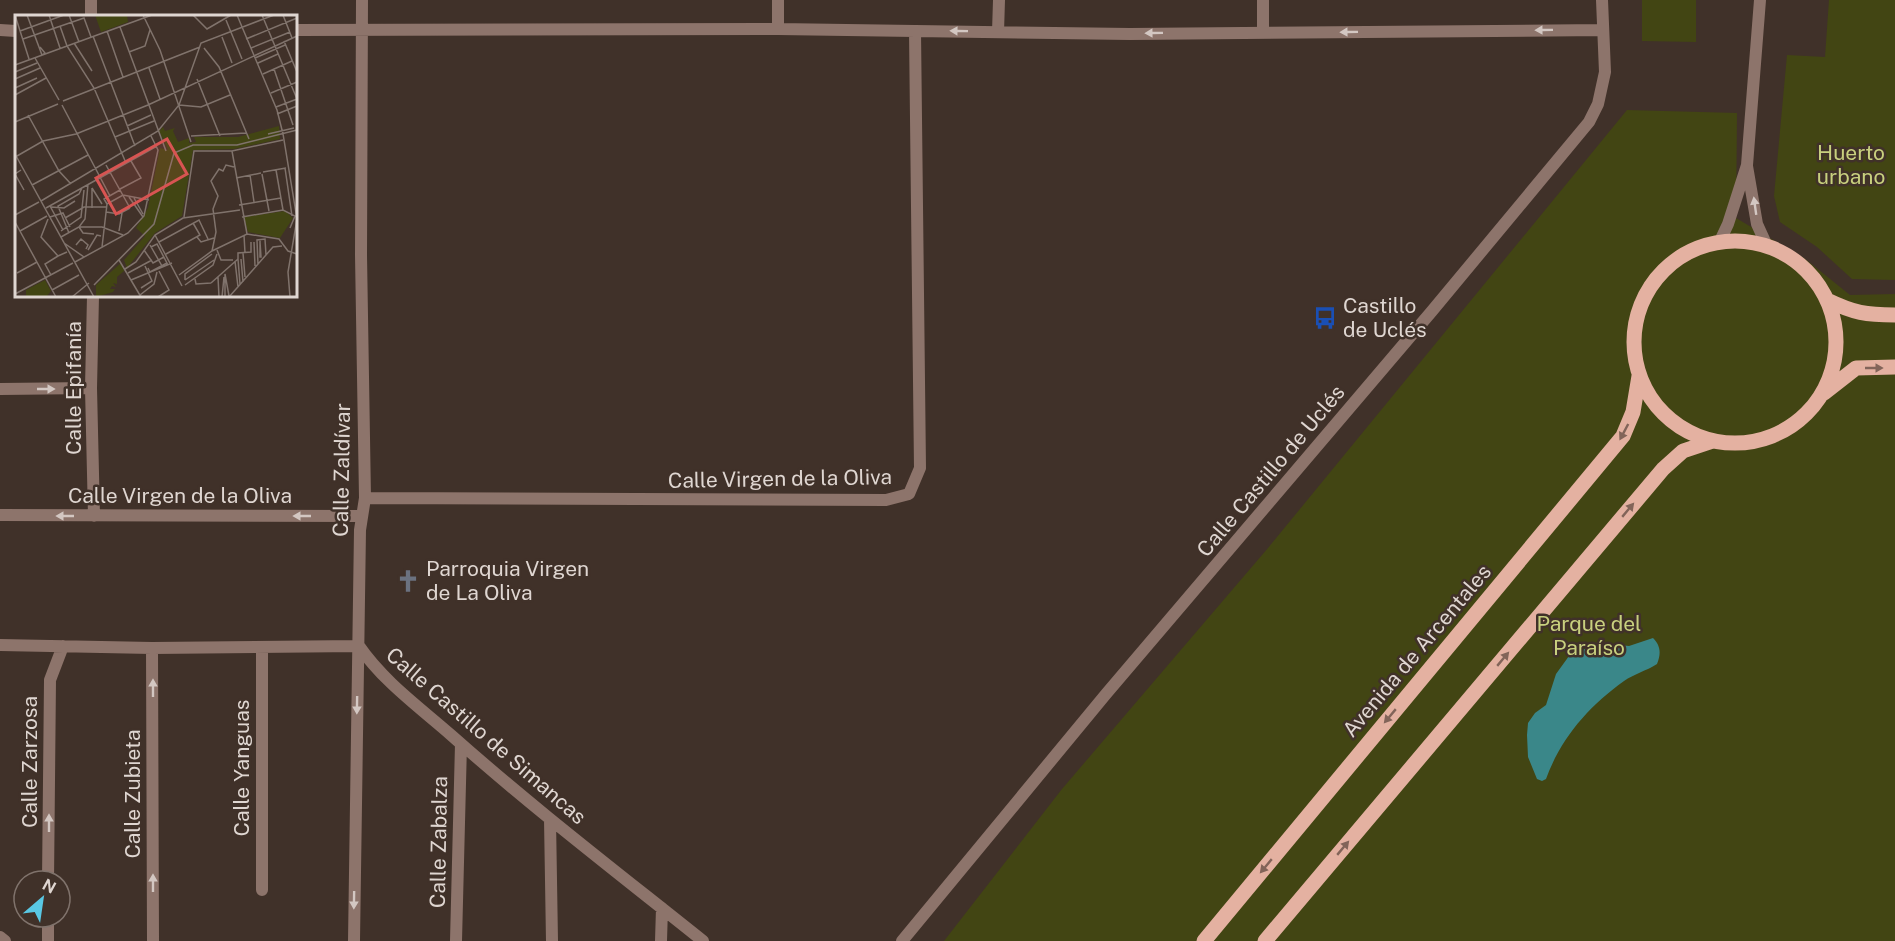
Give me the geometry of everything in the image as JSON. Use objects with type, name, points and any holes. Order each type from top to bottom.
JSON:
[{"type":"main road","points":[[1744,241],[1767,246],[1803,267],[1827,300],[1836,338],[1835,357],[1830,376],[1811,410],[1791,426],[1766,438],[1738,443],[1713,441],[1689,432],[1668,418],[1651,399],[1639,376],[1634,354],[1633,332],[1638,310],[1647,290],[1661,272],[1678,257],[1699,247],[1720,242],[1744,241]]},
{"type":"main road","points":[[1827,300],[1851,312],[1895,315]]},
{"type":"main road","points":[[1821,395],[1856,368],[1895,368]]},
{"type":"main road","name":"Avenida de Arcentales","points":[[1204,941],[1623,436],[1633,412],[1639,376]]},
{"type":"main road","points":[[1265,941],[1663,469],[1683,451],[1713,441]]},
{"type":"street","name":"Calle Zaldívar","points":[[354,941],[361,516],[365,498],[361,255],[362,0]]},
{"type":"street","points":[[778,0],[778,29]]},
{"type":"street","points":[[998,32],[999,0]]},
{"type":"street","points":[[1263,0],[1263,32]]},
{"type":"street","name":"Calle Castillo de Uclés","points":[[902,941],[1106,694],[1432,311],[1589,122],[1598,104],[1605,72],[1602,0]]},
{"type":"street","points":[[1720,242],[1747,165],[1760,0]]},
{"type":"street","points":[[297,30],[778,29],[1130,34],[1603,30]]},
{"type":"street","points":[[0,30],[15,31]]},
{"type":"street","name":"Calle Virgen de la Oliva","points":[[365,498],[886,500],[909,495],[920,468],[915,31]]},
{"type":"street","points":[[1747,165],[1757,224],[1767,246]]},
{"type":"street","name":"Calle Epifanía","points":[[93,297],[91,388],[94,516]]},
{"type":"street","points":[[0,389],[91,388]]},
{"type":"street","name":"Calle Virgen de la Oliva","points":[[0,515],[361,516]]},
{"type":"street","name":"Calle Castillo de Simancas","points":[[0,645],[152,648],[358,646],[373,666],[461,744],[550,819],[703,941]]},
{"type":"street","name":"Calle Zarzosa","points":[[48,869],[50,680],[63,646]]},
{"type":"street","name":"Calle Yanguas","points":[[262,647],[262,890]]},
{"type":"street","name":"Calle Zubieta","points":[[152,648],[153,941]]},
{"type":"street","name":"Calle Zabalza","points":[[456,941],[461,744]]},
{"type":"street","points":[[550,819],[552,941]]},
{"type":"street","points":[[661,941],[662,908]]},
{"type":"street","points":[[0,937],[5,941]]},
{"type":"green space","points":[[1642,0],[1696,0],[1696,42],[1642,41]]},
{"type":"green space","name":"Huerto urbano","points":[[1829,0],[1895,0],[1895,280],[1852,279],[1817,247],[1780,222],[1774,196],[1787,55],[1825,57]]},
{"type":"green space","name":"Parque del Paraíso","points":[[1627,110],[1737,113],[1736,218],[1804,258],[1850,295],[1895,294],[1895,941],[944,941],[1062,789],[1268,548]]},
{"type":"water","points":[[1653,638],[1660,650],[1657,664],[1624,681],[1587,713],[1559,750],[1546,779],[1542,781],[1537,779],[1528,757],[1528,723],[1535,713],[1546,705],[1556,674],[1569,656],[1598,643],[1629,646]]},
{"type":"place","name":"Castillo de Uclés","points":[[1325,318]]},
{"type":"place","name":"Parroquia Virgen de La Oliva","points":[[408,581]]}]
